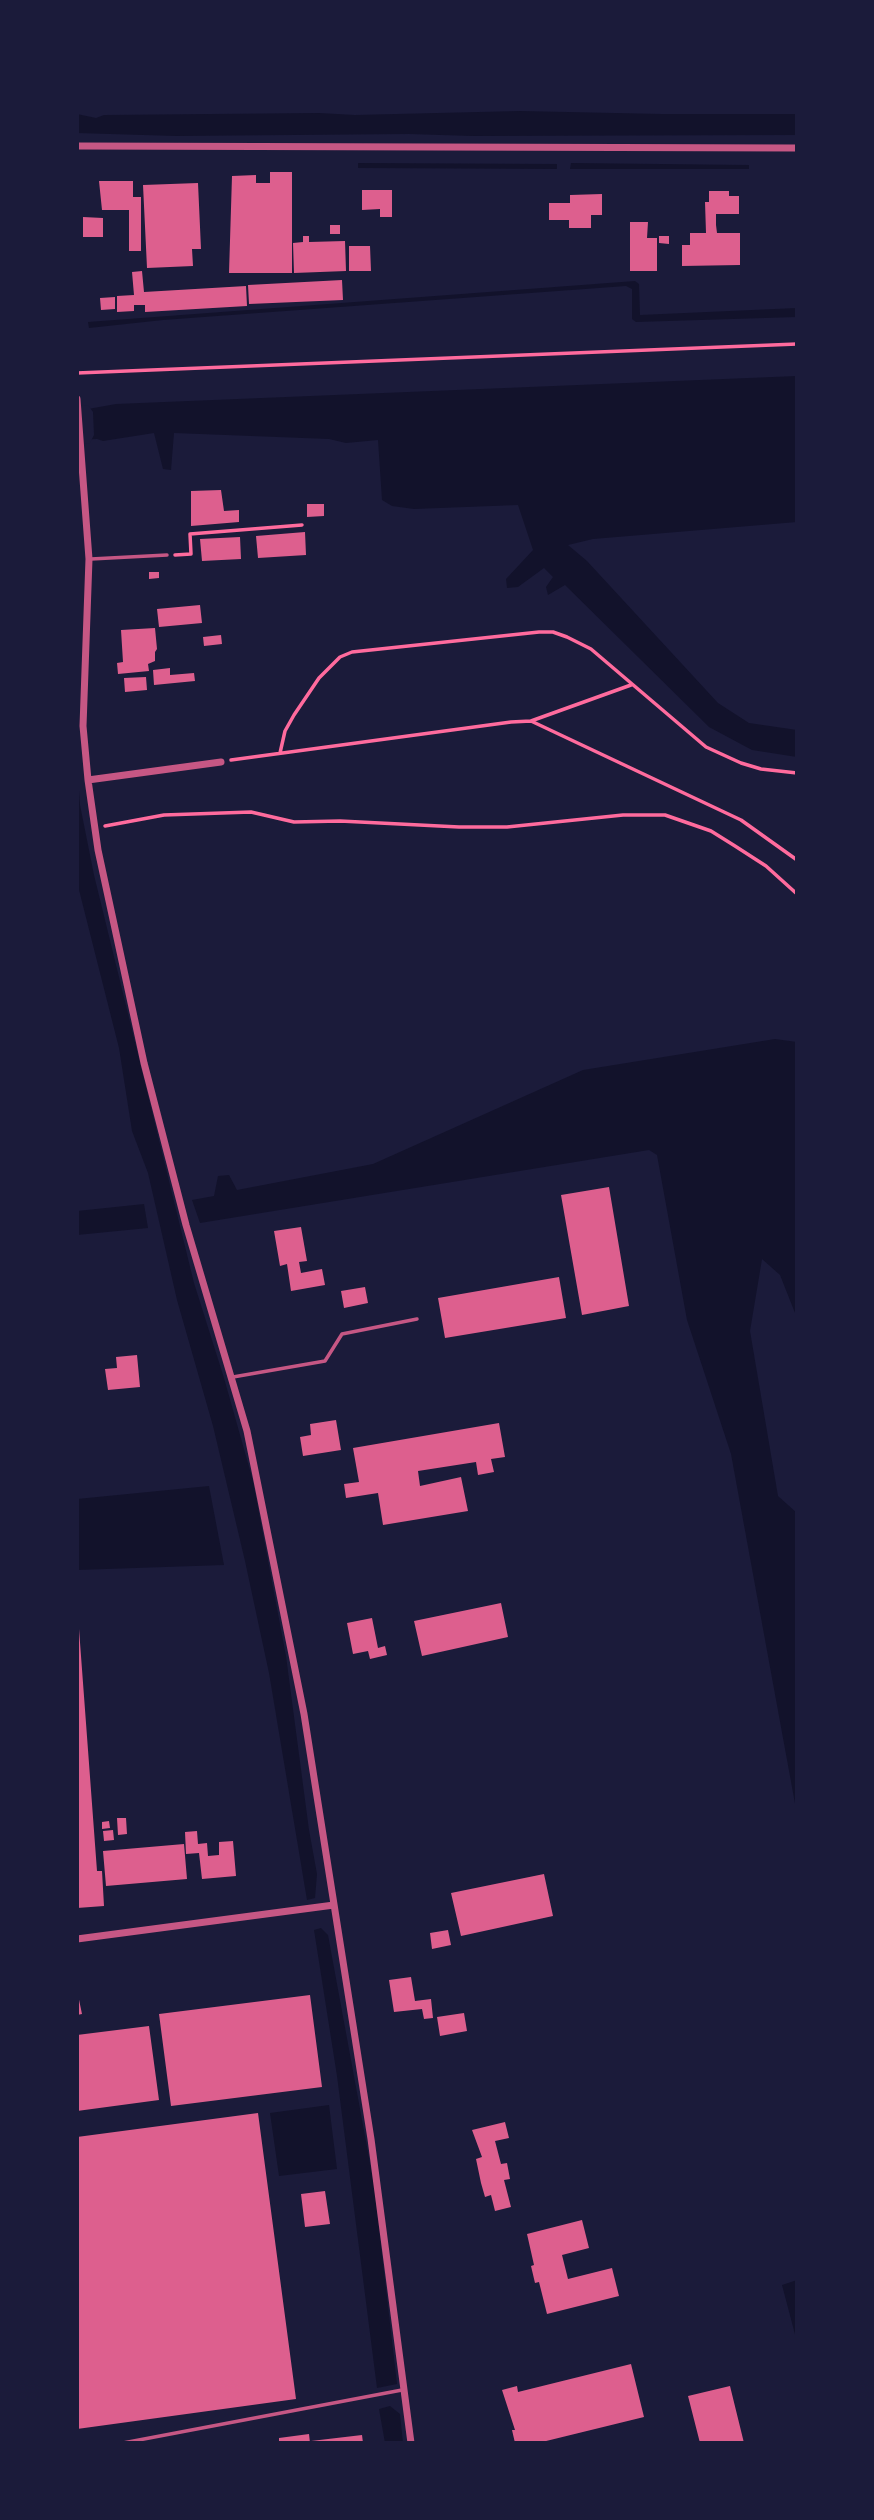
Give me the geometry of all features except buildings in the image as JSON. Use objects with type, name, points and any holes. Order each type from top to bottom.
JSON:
[{"type":"street","points":[[77,146],[797,148]]},
{"type":"street","points":[[77,399],[81,457],[80,502],[89,559],[83,726],[95,828],[144,1063],[186,1224],[247,1431],[304,1714],[371,2139],[411,2443]]},
{"type":"street","points":[[88,780],[221,762]]},
{"type":"street","points":[[77,1939],[334,1905]]},
{"type":"lane","points":[[89,559],[167,555]]},
{"type":"lane","points":[[231,1378],[325,1361],[342,1334],[417,1319]]},
{"type":"lane","points":[[123,2443],[404,2390]]},
{"type":"path","points":[[77,373],[797,344]]},
{"type":"path","points":[[167,555],[191,554],[190,534],[302,525]]},
{"type":"path","points":[[280,753],[285,731],[319,678],[331,663],[352,652],[553,632],[591,649],[706,747],[761,769],[797,773]]},
{"type":"path","points":[[221,762],[531,721],[631,685]]},
{"type":"path","points":[[531,721],[741,820],[797,860]]},
{"type":"path","points":[[95,828],[164,815],[251,812],[294,822],[340,821],[459,827],[507,827],[623,815],[665,815],[727,841],[766,866],[797,894]]},
{"type":"shaded area","points":[[520,111],[797,114],[797,135],[176,136],[77,133],[77,114],[96,118],[104,115],[355,115]]},
{"type":"shaded area","points":[[358,163],[557,164],[557,169],[358,168]]},
{"type":"shaded area","points":[[571,163],[749,165],[749,169],[570,169]]},
{"type":"shaded area","points":[[635,281],[639,284],[640,315],[797,308],[797,317],[636,322],[632,319],[632,289],[626,286],[163,320],[89,328],[88,322]]},
{"type":"shaded area","points":[[797,376],[797,522],[593,539],[568,545],[587,561],[718,703],[749,723],[797,730],[797,757],[752,750],[709,727],[565,585],[548,595],[546,587],[553,577],[544,568],[518,587],[507,588],[506,579],[533,550],[518,505],[414,509],[392,506],[382,500],[378,440],[346,443],[329,439],[174,433],[171,470],[163,469],[154,433],[103,441],[77,440],[88,409],[116,404]]},
{"type":"shaded area","points":[[77,761],[80,805],[94,875],[194,1283],[253,1481],[286,1656],[317,1874],[315,1898],[307,1900],[269,1673],[245,1561],[213,1426],[177,1300],[148,1173],[132,1131],[119,1048],[77,882]]},
{"type":"shaded area","points":[[775,1039],[797,1042],[797,1318],[780,1275],[762,1259],[750,1331],[778,1496],[797,1513],[797,1925],[796,1809],[731,1454],[687,1320],[657,1155],[649,1150],[200,1223],[192,1200],[214,1196],[218,1176],[229,1175],[237,1190],[373,1164],[583,1070]]},
{"type":"shaded area","points":[[144,1204],[148,1228],[77,1235],[77,1211]]},
{"type":"shaded area","points":[[209,1486],[224,1565],[77,1570],[77,1499]]},
{"type":"shaded area","points":[[321,1928],[328,1935],[374,2185],[397,2384],[377,2388],[337,2076],[314,1930]]},
{"type":"shaded area","points":[[329,2105],[337,2169],[279,2176],[270,2113]]},
{"type":"shaded area","points":[[797,2280],[797,2342],[782,2285]]},
{"type":"shaded area","points":[[390,2406],[400,2414],[403,2443],[385,2443],[379,2409]]},
{"type":"pier","points":[[88,405],[93,412],[94,435],[90,443],[77,444],[77,406]]}]
